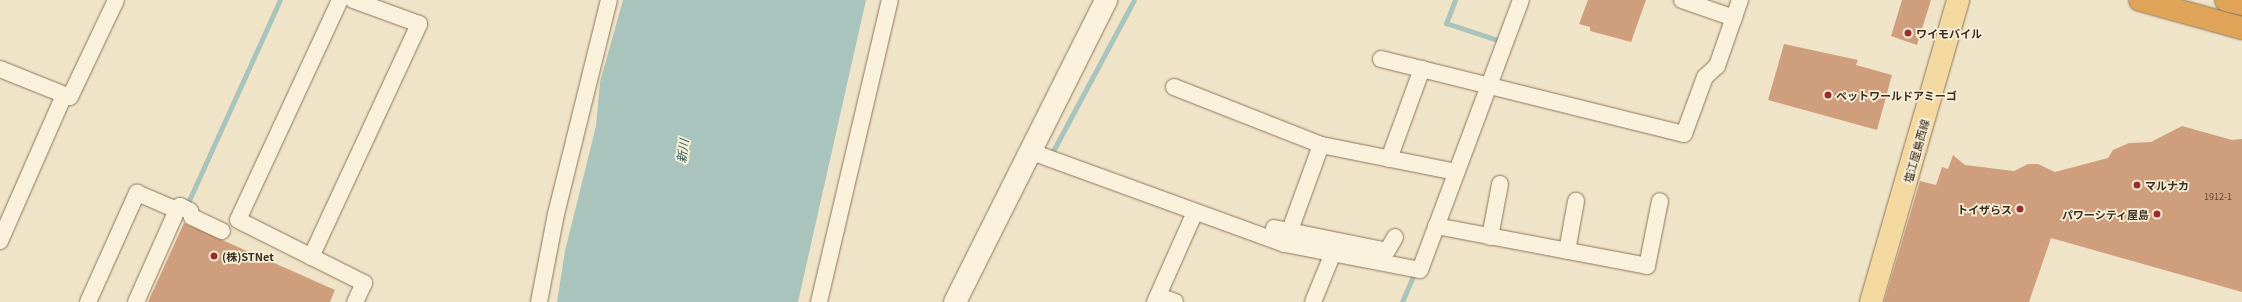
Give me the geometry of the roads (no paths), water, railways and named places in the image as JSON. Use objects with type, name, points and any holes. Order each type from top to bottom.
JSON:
[{"type":"highway","points":[[2140,0],[2242,28]]},
{"type":"highway","points":[[2226,0],[2242,4]]},
{"type":"main road","name":"塩江屋島西線","points":[[1871,302],[1958,0]]},
{"type":"street","points":[[0,68],[70,97],[116,0]]},
{"type":"street","points":[[340,0],[238,220],[364,283],[355,302]]},
{"type":"street","points":[[311,257],[419,24],[353,0]]},
{"type":"street","points":[[539,302],[556,214],[609,0]]},
{"type":"street","points":[[819,302],[890,0]]},
{"type":"street","points":[[955,302],[1029,151],[1106,0]]},
{"type":"street","points":[[1029,151],[1195,212],[1288,238],[1333,253],[1420,270],[1521,0]]},
{"type":"street","points":[[1682,0],[1734,18]]},
{"type":"street","points":[[1381,59],[1489,87],[1684,134],[1705,78],[1717,66],[1740,0]]},
{"type":"street","points":[[1389,159],[1422,70]]},
{"type":"street","points":[[1174,87],[1321,145],[1456,172]]},
{"type":"street","points":[[0,241],[64,95]]},
{"type":"street","points":[[1288,238],[1321,145]]},
{"type":"street","points":[[1490,236],[1500,184]]},
{"type":"street","points":[[88,302],[137,193],[177,210]]},
{"type":"street","points":[[1567,251],[1576,201]]},
{"type":"street","points":[[1436,226],[1647,266],[1660,201]]},
{"type":"street","points":[[136,302],[180,206],[190,211],[192,217],[222,231]]},
{"type":"street","points":[[1175,302],[1157,299],[1195,212]]},
{"type":"street","points":[[1274,228],[1288,238],[1387,251],[1395,237]]},
{"type":"street","points":[[1313,302],[1333,253]]},
{"type":"water","name":"新川","points":[[623,0],[866,0],[798,302],[557,302],[565,251],[596,126],[600,82]]},
{"type":"waterway","points":[[186,207],[280,0]]},
{"type":"waterway","points":[[1053,151],[1134,0]]},
{"type":"waterway","points":[[1455,0],[1446,23],[1500,41],[1499,45]]},
{"type":"waterway","points":[[1402,302],[1415,272]]},
{"type":"place","name":"ワイモバイル","points":[[1908,33]]},
{"type":"place","name":"ペットワールドアミーゴ","points":[[1828,95]]},
{"type":"place","name":"マルナカ","points":[[2137,185]]},
{"type":"place","name":"トイザらス","points":[[2020,209]]},
{"type":"place","name":"パワーシティ屋島","points":[[2157,214]]},
{"type":"place","name":"(株)STNet","points":[[214,256]]}]
